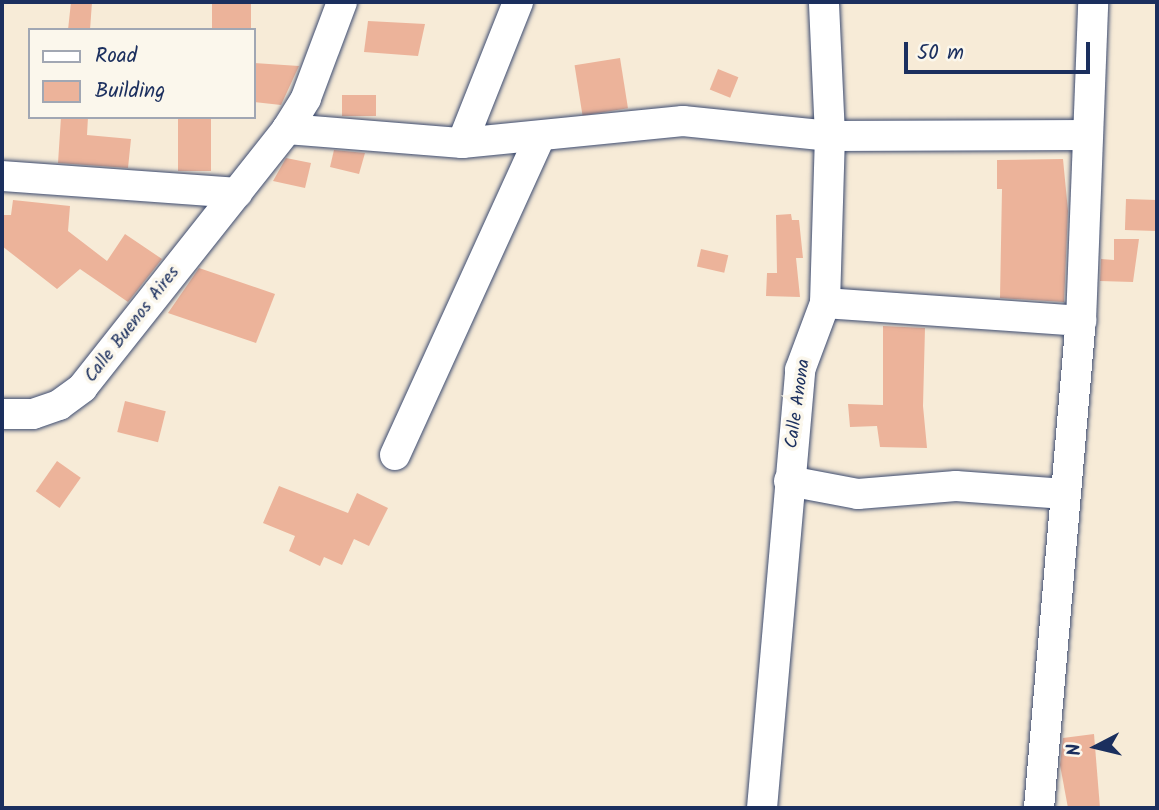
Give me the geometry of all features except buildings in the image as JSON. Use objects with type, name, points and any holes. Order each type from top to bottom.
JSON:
[{"type":"street","name":"Calle Buenos Aires","points":[[2,414],[33,414],[59,405],[82,388],[288,129],[306,98],[342,2]]},
{"type":"street","points":[[462,143],[518,2]]},
{"type":"street","name":"Calle Anona","points":[[762,808],[800,370],[825,303],[830,136],[824,2]]},
{"type":"street","points":[[1039,808],[1081,321],[1093,2]]},
{"type":"street","points":[[288,129],[462,143],[683,121],[830,136],[1088,135]]},
{"type":"street","points":[[395,456],[540,137]]},
{"type":"street","points":[[2,176],[237,193]]},
{"type":"street","points":[[825,303],[1081,321]]},
{"type":"street","points":[[789,481],[858,494],[956,486],[1065,494]]}]
